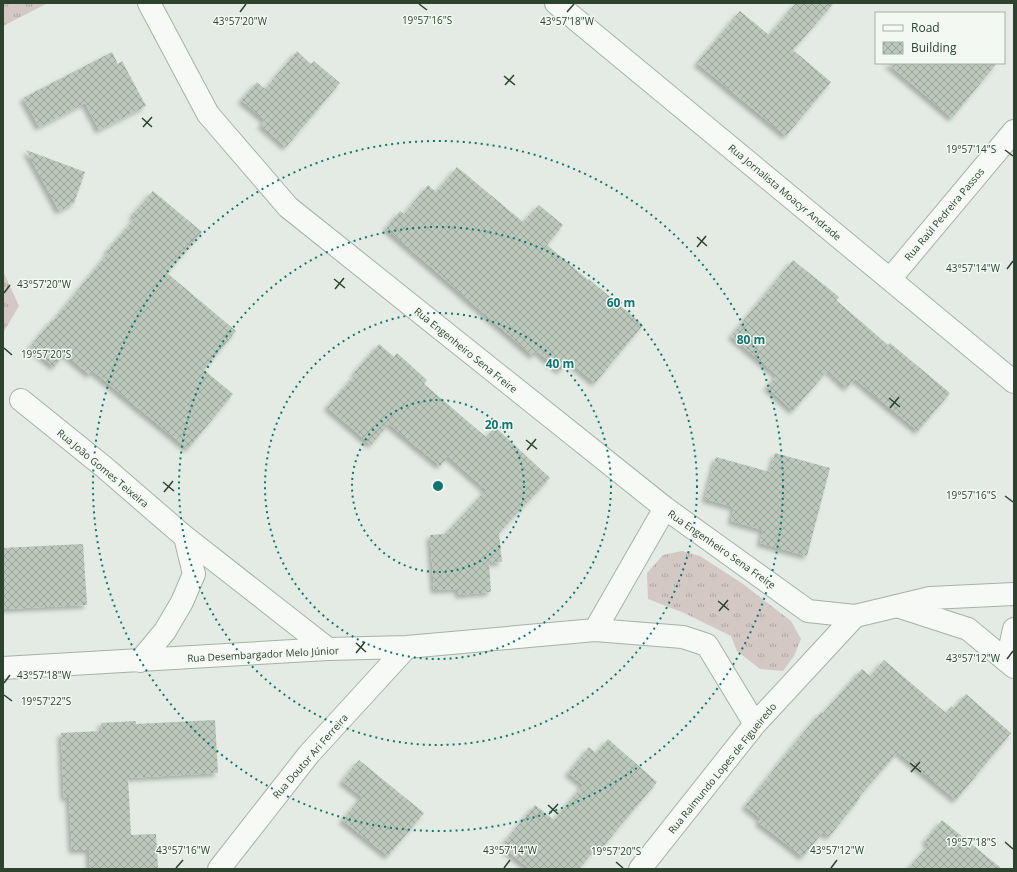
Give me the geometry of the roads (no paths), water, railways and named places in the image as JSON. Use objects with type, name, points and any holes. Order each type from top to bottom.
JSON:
[{"type":"street","name":"Rua Engenheiro Sena Freire","points":[[149,3],[208,114],[288,207],[665,508],[808,611],[855,616]]},
{"type":"street","name":"Rua Jornalista Moacyr Andrade","points":[[556,3],[1014,382]]},
{"type":"street","name":"Rua Raúl Pedreira Passos","points":[[890,279],[1014,131]]},
{"type":"street","name":"Rua João Gomes Teixeira","points":[[20,400],[104,467],[185,537],[328,650]]},
{"type":"street","points":[[594,630],[665,508]]},
{"type":"street","points":[[140,661],[165,631],[182,602],[194,574],[185,537]]},
{"type":"street","points":[[855,616],[930,598],[1014,594]]},
{"type":"street","points":[[898,606],[968,629],[1010,664]]},
{"type":"street","name":"Rua Raimundo Lopes de Figueiredo","points":[[640,869],[755,724],[855,616]]},
{"type":"street","points":[[1010,664],[1014,629]]},
{"type":"street","name":"Rua Desembargador Melo Júnior","points":[[3,668],[407,647],[594,630],[683,638],[707,645],[755,724]]},
{"type":"street","name":"Rua Doutor Ari Ferreira","points":[[218,869],[309,754],[407,647]]}]
